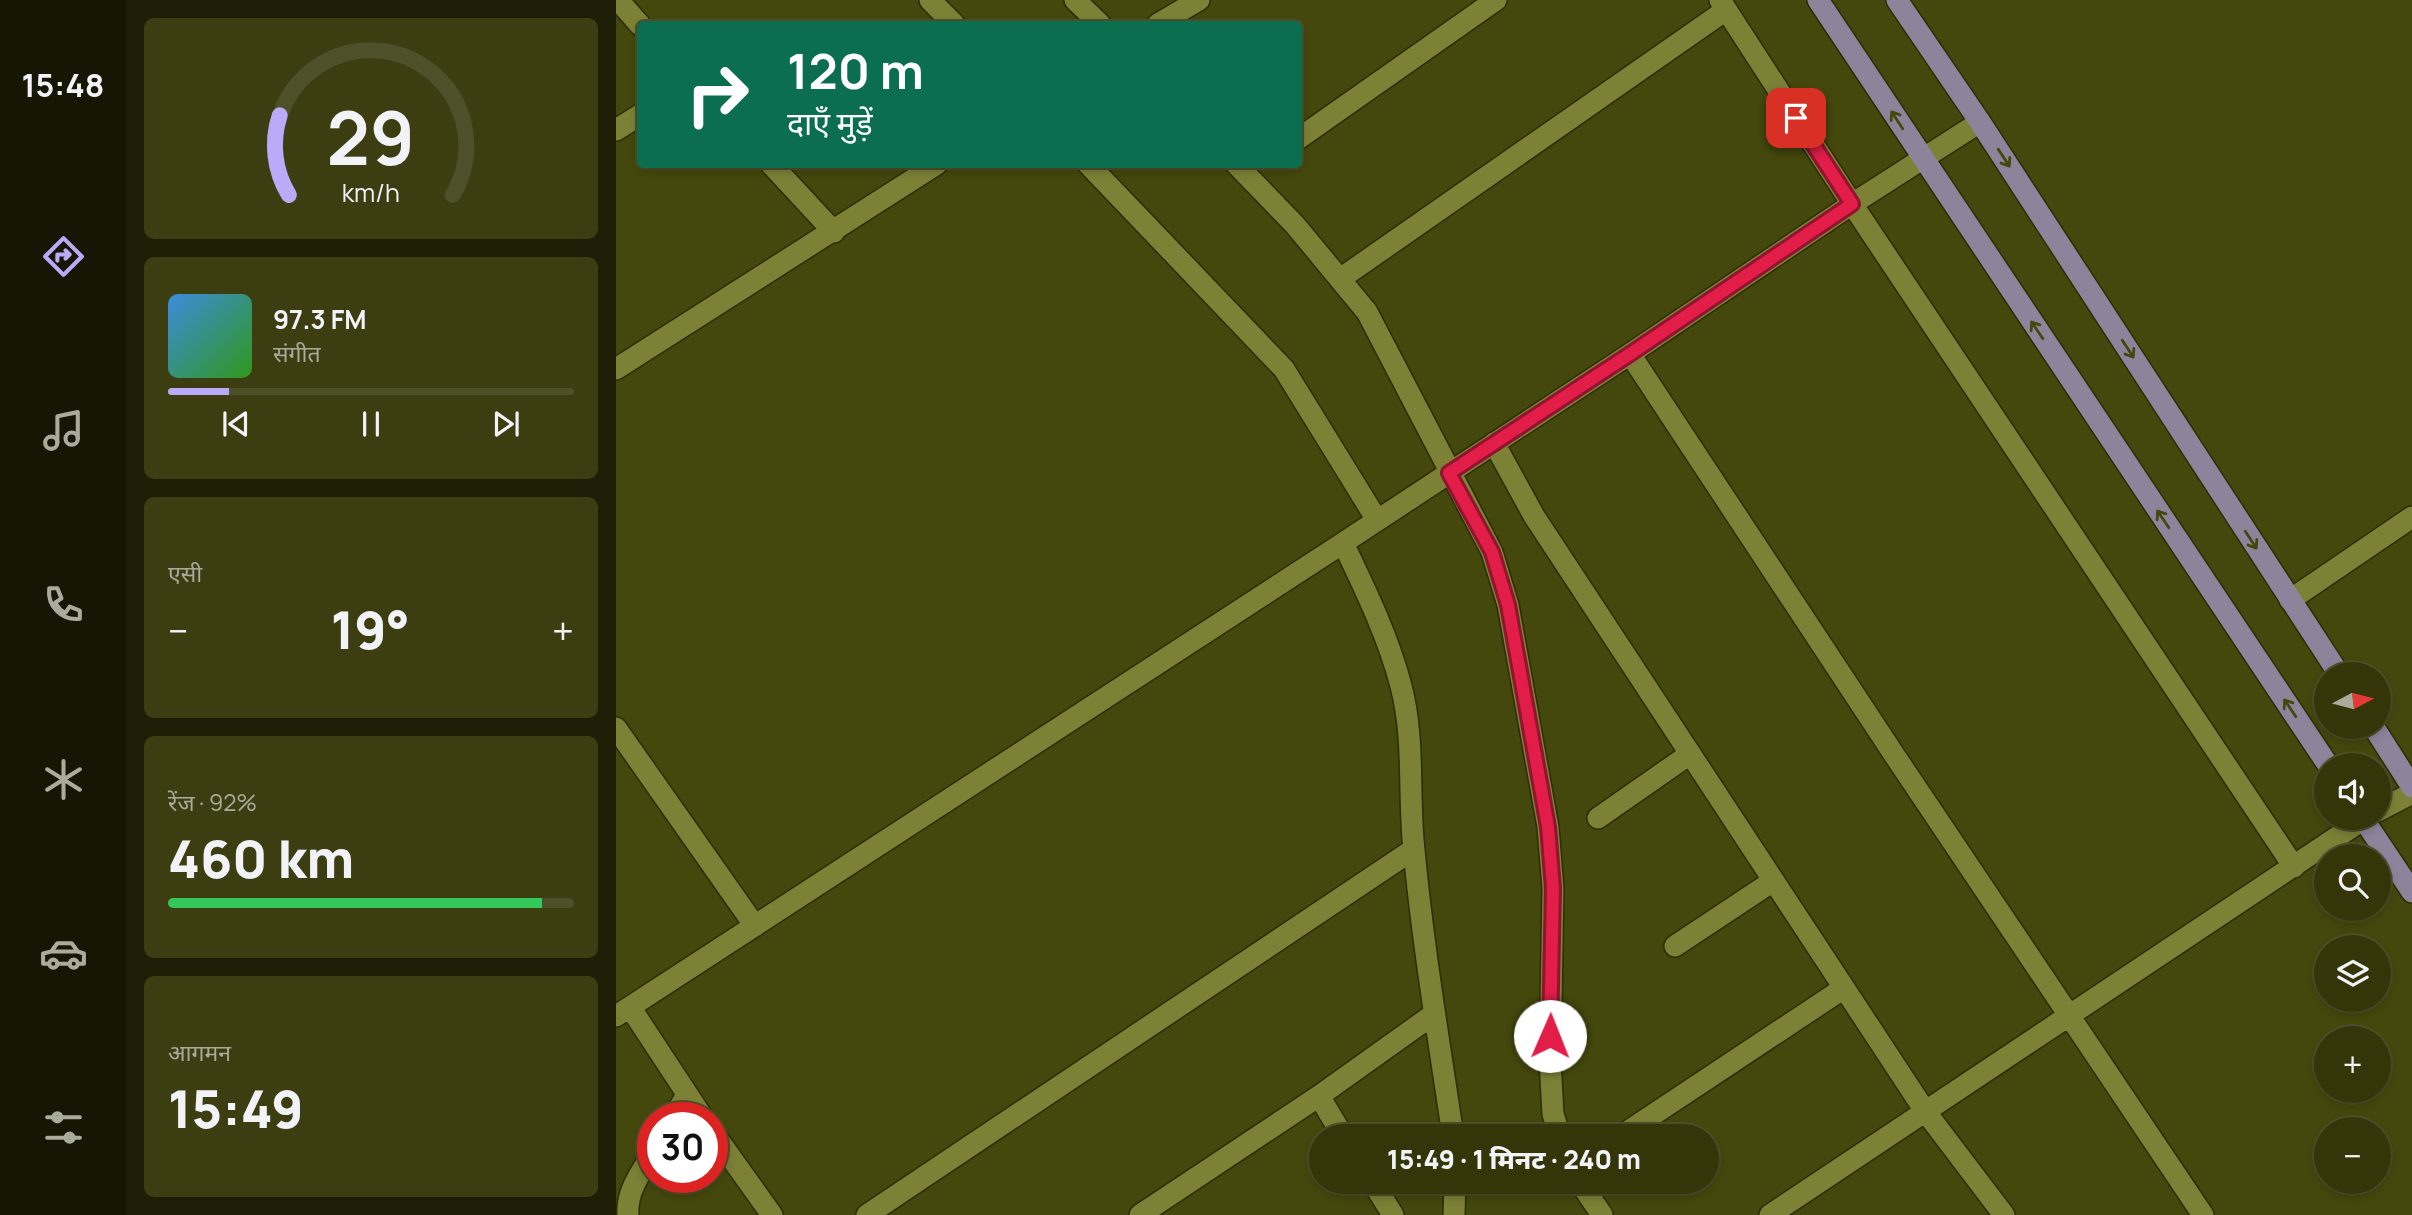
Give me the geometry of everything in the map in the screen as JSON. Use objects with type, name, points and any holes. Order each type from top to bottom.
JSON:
[{"type":"main road","points":[[1818,0],[2320,753]]},
{"type":"main road","points":[[1897,0],[1980,122],[2331,662]]},
{"type":"main road","points":[[2381,739],[2412,787]]},
{"type":"main road","points":[[2376,830],[2412,892]]},
{"type":"street","points":[[618,0],[637,22]]},
{"type":"street","points":[[930,0],[951,21]]},
{"type":"street","points":[[1075,0],[1097,21]]},
{"type":"street","points":[[1163,21],[1199,0]]},
{"type":"street","points":[[1302,136],[1496,0]]},
{"type":"street","points":[[1340,279],[1723,5],[1852,204],[2294,867]]},
{"type":"street","points":[[616,130],[637,117]]},
{"type":"street","points":[[692,1102],[623,1012],[1449,473],[1852,204],[1980,122]]},
{"type":"street","points":[[775,168],[834,232]]},
{"type":"street","points":[[616,369],[931,168]]},
{"type":"street","points":[[1092,168],[1284,369],[1377,520]]},
{"type":"street","points":[[1249,168],[1367,312],[1492,552],[1508,605],[1548,827],[1553,888],[1550,1061],[1552,1114],[1556,1124]]},
{"type":"street","points":[[1630,354],[2203,1215]]},
{"type":"street","points":[[1494,443],[1534,516],[1773,881],[1925,1111],[2004,1215]]},
{"type":"street","points":[[2290,600],[2412,517]]},
{"type":"street","points":[[1343,542],[1380,623],[1402,688],[1408,738],[1413,849],[1451,1124]]},
{"type":"street","points":[[616,728],[755,926]]},
{"type":"street","points":[[1598,818],[1690,754]]},
{"type":"street","points":[[2391,804],[2412,793]]},
{"type":"street","points":[[1770,1215],[2071,1017],[2348,830]]},
{"type":"street","points":[[867,1215],[1413,849]]},
{"type":"street","points":[[1675,946],[1773,881]]},
{"type":"street","points":[[1639,1124],[1844,988]]},
{"type":"street","points":[[1140,1215],[1319,1096],[1434,1014]]},
{"type":"street","points":[[683,1102],[687,1095]]},
{"type":"street","points":[[1319,1096],[1336,1124]]},
{"type":"street","points":[[728,1153],[772,1215]]},
{"type":"street","points":[[628,1215],[627,1205],[637,1179]]},
{"type":"street","points":[[1380,1194],[1393,1215]]},
{"type":"street","points":[[1454,1215],[1455,1194]]},
{"type":"street","points":[[1588,1194],[1602,1215]]},
{"type":"route","points":[[1550,1036],[1553,888],[1548,827],[1508,605],[1492,552],[1449,473],[1852,204],[1796,118]]}]
